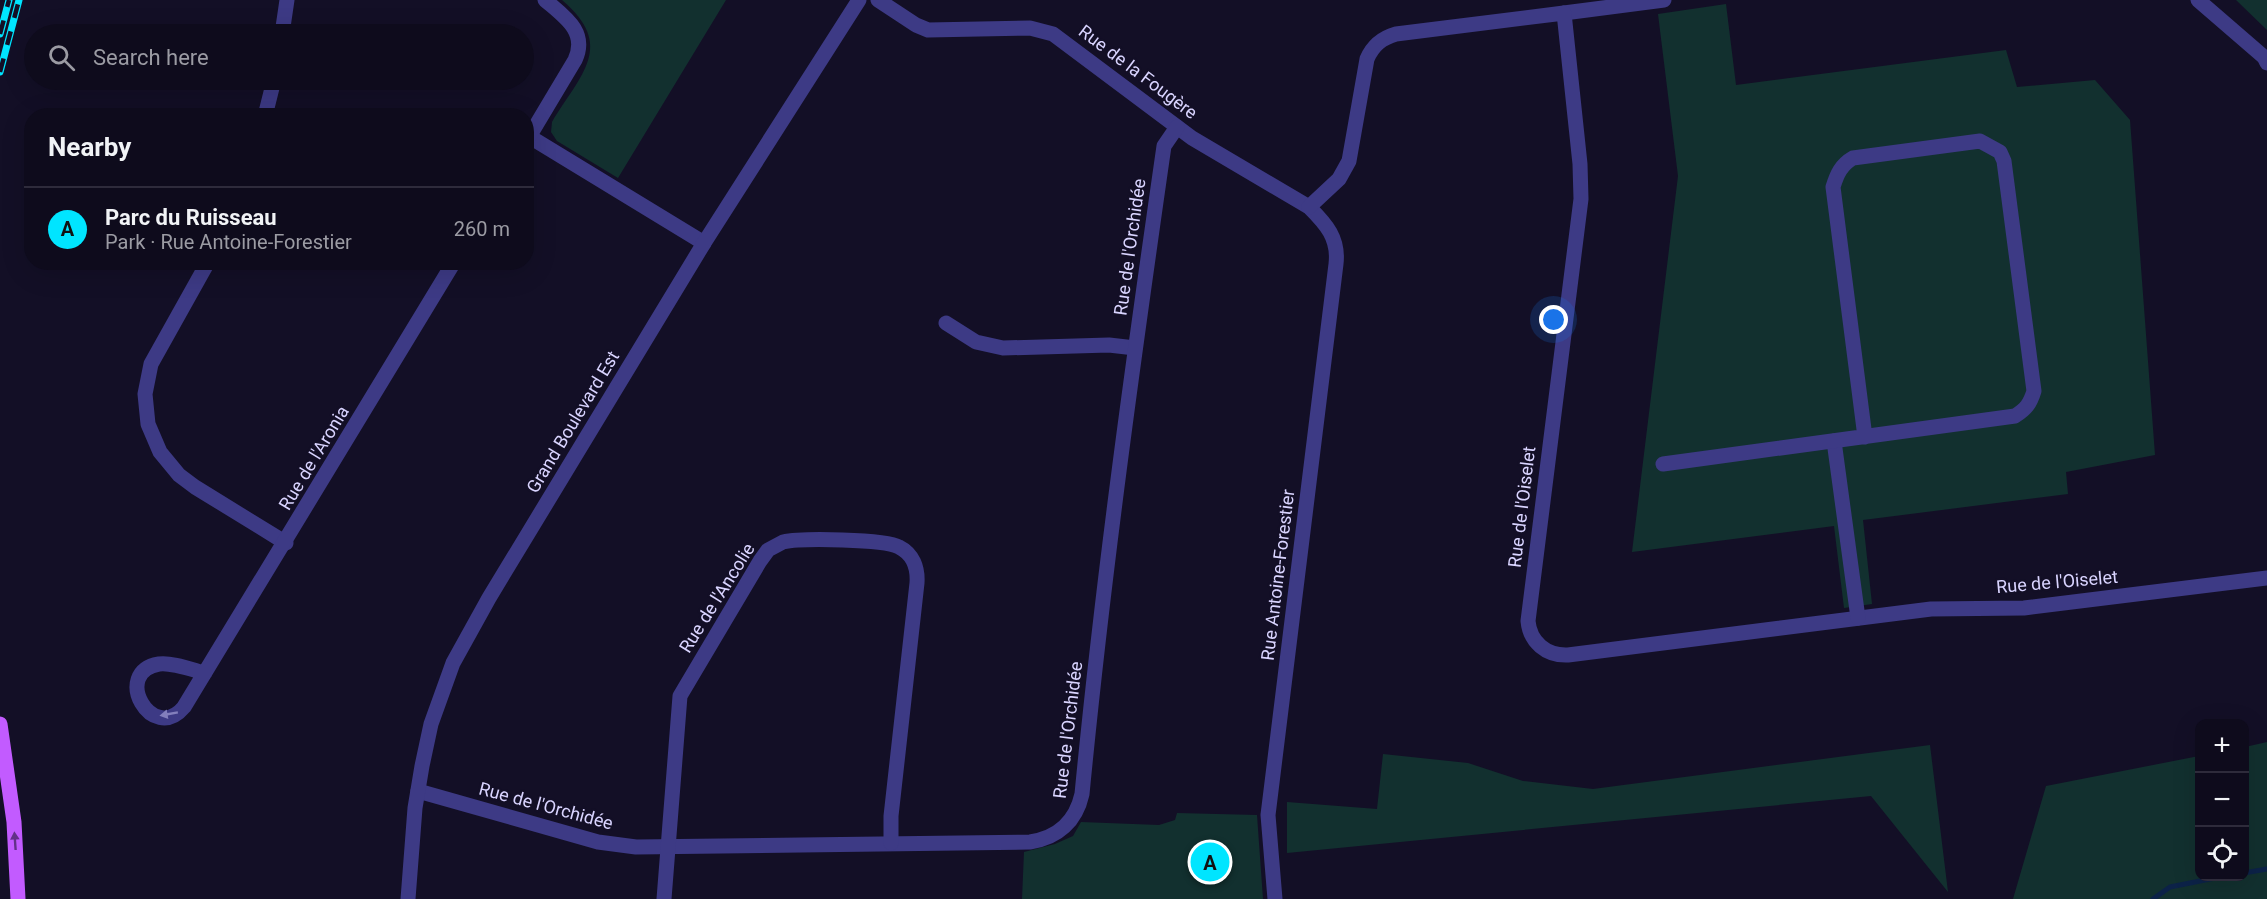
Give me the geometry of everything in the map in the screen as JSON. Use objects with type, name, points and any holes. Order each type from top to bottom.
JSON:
[{"type":"main road","points":[[0,724],[14,822],[18,899]]},
{"type":"street","points":[[283,24],[287,0]]},
{"type":"street","points":[[534,129],[579,50],[579,39],[575,28],[545,0]]},
{"type":"street","name":"Grand Boulevard Est","points":[[408,899],[418,791],[426,744],[437,705],[464,641],[704,243],[859,0]]},
{"type":"street","name":"Rue de la Fougère","points":[[878,0],[916,25],[928,30],[1030,28],[1053,34],[1177,127],[1223,157],[1309,207],[1334,238],[1337,255]]},
{"type":"street","points":[[1309,207],[1334,184],[1347,168],[1352,155],[1367,59],[1380,40],[1396,34],[1664,0]]},
{"type":"street","points":[[2198,0],[2264,57],[2267,63]]},
{"type":"street","name":"Rue de l'Oiselet","points":[[1564,13],[1580,164],[1581,199],[1528,614],[1528,627],[1533,638],[1545,650],[1568,655],[1948,608],[2024,608],[2267,578]]},
{"type":"street","points":[[267,108],[272,90]]},
{"type":"street","name":"Rue de l'Orchidée","points":[[418,791],[598,842],[622,846],[1037,841],[1056,833],[1067,825],[1076,813],[1082,794],[1120,454],[1135,348],[1164,146],[1177,127]]},
{"type":"street","points":[[1664,464],[1865,437],[2015,416],[2025,410],[2031,402],[2034,391],[2004,161],[2000,152],[1980,141],[1853,158],[1844,164],[1837,174],[1833,187],[1865,437]]},
{"type":"street","points":[[534,143],[704,243]]},
{"type":"street","name":"Rue Antoine-Forestier","points":[[1275,899],[1268,815],[1337,255]]},
{"type":"street","points":[[204,270],[151,364],[145,393],[148,424],[160,452],[179,476],[286,543]]},
{"type":"street","name":"Rue de l'Aronia","points":[[205,673],[166,664],[154,666],[140,678],[137,688],[138,698],[146,710],[155,715],[166,717],[175,715],[184,707],[286,543],[449,270]]},
{"type":"street","points":[[946,323],[976,342],[1003,348],[1109,345],[1135,348]]},
{"type":"street","points":[[1834,441],[1858,618]]},
{"type":"street","name":"Rue de l'Ancolie","points":[[668,847],[678,708],[682,691],[764,554],[778,544],[794,540],[888,542],[904,550],[915,565],[917,583],[891,816],[891,843]]},
{"type":"street","points":[[664,899],[668,847]]},
{"type":"green space","points":[[562,0],[726,0],[618,178],[557,141],[551,132],[552,122],[582,74],[588,60],[590,46],[587,32],[578,16]]},
{"type":"green space","points":[[2236,0],[2267,0],[2267,30]]},
{"type":"green space","points":[[1726,4],[1736,85],[2006,50],[2017,87],[2095,80],[2130,120],[2155,455],[2066,472],[2068,494],[1863,520],[1872,604],[1844,608],[1834,526],[1632,552],[1678,176],[1658,14]]},
{"type":"green space","points":[[2267,742],[2267,899],[2013,899],[2046,786],[2195,757],[2195,881],[2249,881],[2249,746]]},
{"type":"green space","points":[[1930,745],[1948,892],[1871,796],[1287,853],[1287,802],[1377,809],[1383,754],[1468,763],[1523,781],[1593,789]]},
{"type":"green space","points":[[1177,813],[1257,815],[1263,899],[1022,899],[1024,852],[1055,844],[1073,836],[1081,822],[1159,825],[1175,820]]},
{"type":"waterway","points":[[2249,872],[2267,869]]},
{"type":"waterway","points":[[2153,899],[2170,887],[2200,881]]},
{"type":"railway","points":[[0,34],[9,0]]},
{"type":"railway","points":[[0,72],[19,0]]},
{"type":"place","name":"Parc du Ruisseau","points":[[1210,862]]}]
